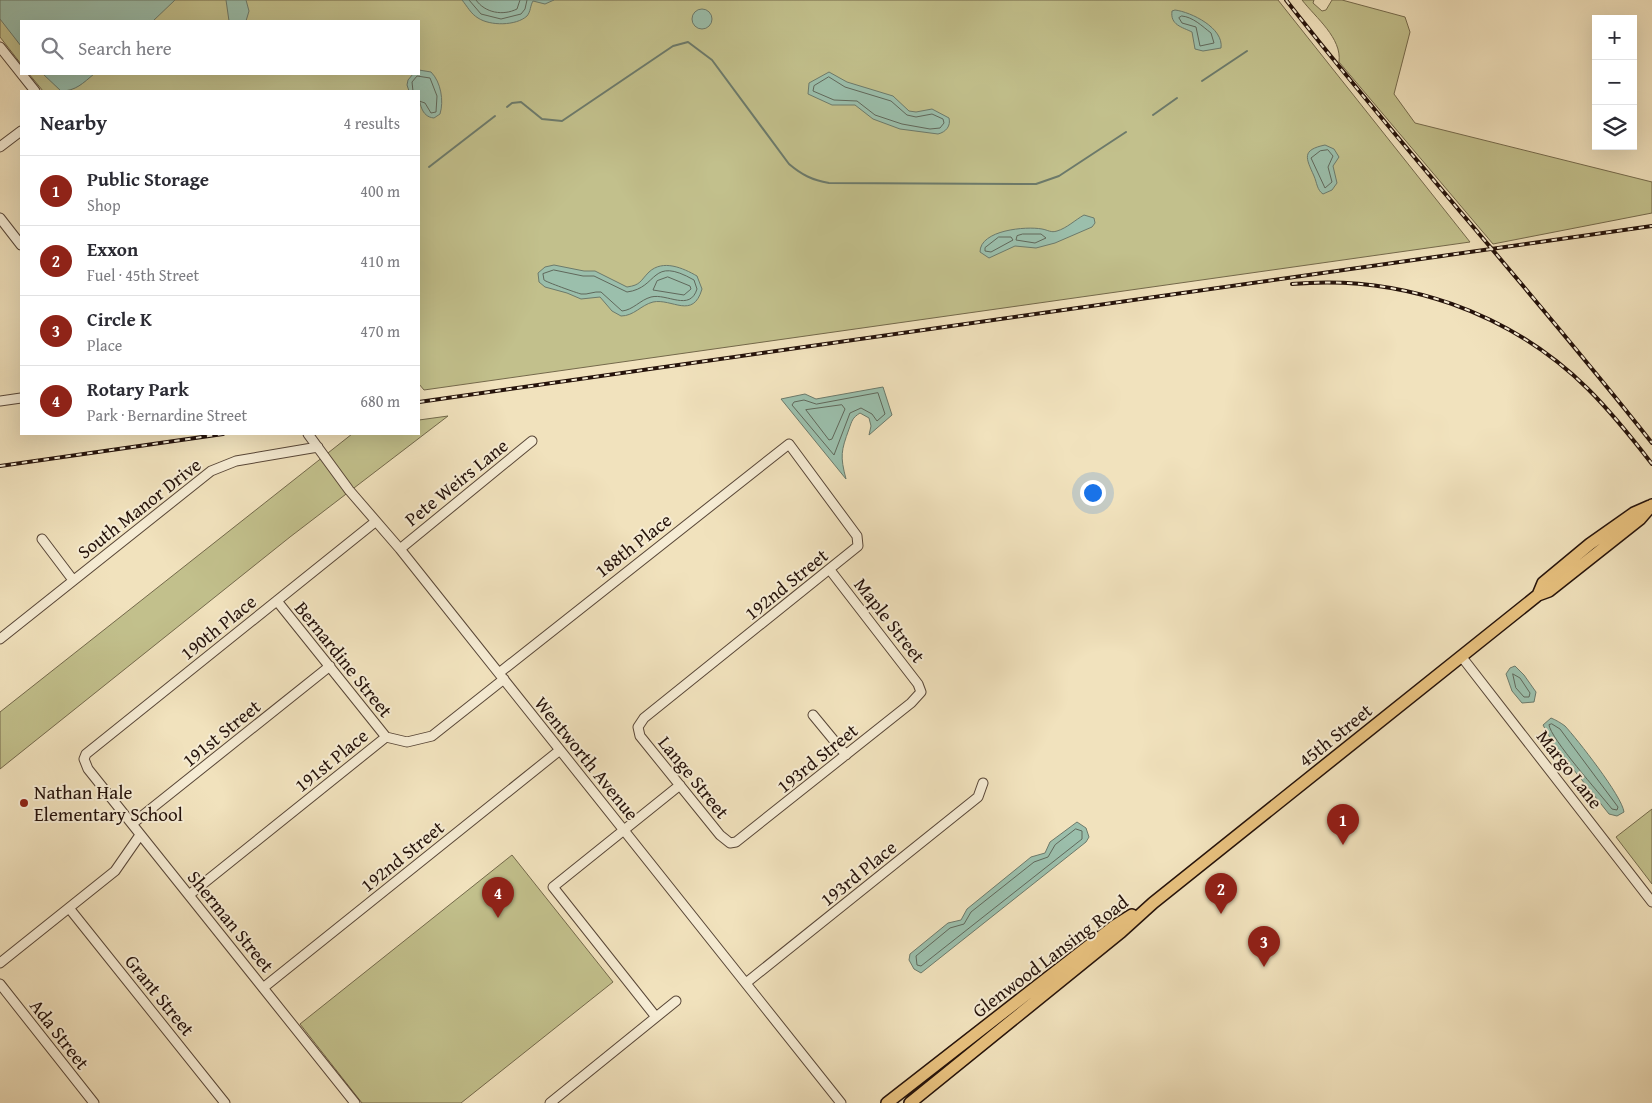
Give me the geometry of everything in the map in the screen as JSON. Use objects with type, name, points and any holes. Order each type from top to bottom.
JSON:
[{"type":"main road","name":"45th Street","points":[[1153,903],[1538,595],[1549,591],[1640,519],[1652,505]]},
{"type":"main road","name":"Glenwood Lansing Road","points":[[888,1103],[1113,927],[1153,903]]},
{"type":"main road","name":"Glenwood Lansing Road","points":[[910,1103],[1121,932],[1153,903]]},
{"type":"street","points":[[0,48],[20,73]]},
{"type":"street","points":[[22,75],[34,90]]},
{"type":"street","points":[[0,148],[20,132]]},
{"type":"street","points":[[0,218],[20,244]]},
{"type":"street","points":[[0,401],[20,398]]},
{"type":"street","name":"Wentworth Avenue","points":[[309,435],[375,522],[400,549],[841,1103]]},
{"type":"street","name":"Pete Weirs Lane","points":[[400,549],[532,441]]},
{"type":"street","name":"192nd Street","points":[[638,727],[644,718],[855,550],[858,539],[788,444]]},
{"type":"street","name":"188th Place","points":[[501,676],[788,444]]},
{"type":"street","name":"South Manor Drive","points":[[0,639],[211,470],[236,460],[318,447]]},
{"type":"street","name":"190th Place","points":[[84,759],[86,754],[375,522]]},
{"type":"street","points":[[42,539],[73,580]]},
{"type":"street","name":"Maple Street","points":[[830,570],[918,684],[921,692]]},
{"type":"street","name":"Bernardine Street","points":[[277,601],[386,737]]},
{"type":"street","name":"Margo Lane","points":[[1461,656],[1652,902]]},
{"type":"street","name":"191st Street","points":[[132,824],[330,666]]},
{"type":"street","name":"191st Place","points":[[189,895],[386,737],[407,742],[432,736],[501,676]]},
{"type":"street","name":"193rd Street","points":[[730,843],[742,838],[846,756],[911,703],[921,692]]},
{"type":"street","points":[[813,715],[846,756]]},
{"type":"street","name":"Lange Street","points":[[638,727],[640,736],[720,835],[730,843]]},
{"type":"street","name":"192nd Street","points":[[263,988],[560,750]]},
{"type":"street","name":"Sherman Street","points":[[84,759],[86,767],[355,1103]]},
{"type":"street","name":"193rd Place","points":[[746,984],[978,797],[983,783]]},
{"type":"street","points":[[656,1017],[552,887],[680,785]]},
{"type":"street","points":[[0,963],[115,871],[140,835]]},
{"type":"street","name":"Grant Street","points":[[69,908],[225,1103]]},
{"type":"street","name":"Ada Street","points":[[0,984],[94,1103]]},
{"type":"street","points":[[550,1103],[676,1001]]},
{"type":"shaded area","points":[[0,0],[1278,0],[1470,242],[424,390],[420,385],[420,90],[42,90],[30,75],[420,75],[420,20],[20,20],[20,63],[0,37]]},
{"type":"shaded area","points":[[1302,0],[1314,0],[1313,3],[1322,11],[1326,10],[1332,0],[1342,0],[1405,17],[1410,32],[1394,94],[1415,123],[1652,182],[1652,213],[1493,244],[1339,62],[1339,53],[1332,37],[1321,21]]},
{"type":"shaded area","points":[[448,416],[290,537],[0,769],[0,712],[351,435],[420,435],[420,420]]},
{"type":"shaded area","points":[[1652,809],[1652,884],[1616,837]]},
{"type":"shaded area","points":[[512,855],[613,982],[461,1103],[362,1103],[300,1024]]},
{"type":"water","points":[[0,0],[175,0],[154,20],[20,20],[20,45],[0,19]]},
{"type":"water","points":[[226,0],[246,0],[249,11],[246,20],[229,20]]},
{"type":"water","points":[[462,0],[554,0],[545,4],[533,1],[527,16],[516,22],[496,24],[478,18]]},
{"type":"water","points":[[702,9],[709,12],[712,19],[709,26],[702,29],[695,26],[692,19],[695,12]]},
{"type":"water","points":[[1172,11],[1182,11],[1205,22],[1217,34],[1221,41],[1221,48],[1203,51],[1195,49],[1192,32],[1178,25],[1173,19]]},
{"type":"water","points":[[420,70],[431,72],[437,81],[442,98],[440,114],[434,118],[426,115],[420,104],[420,90],[409,90],[408,80],[412,75],[420,75]]},
{"type":"water","points":[[829,72],[847,82],[893,96],[909,111],[916,112],[932,109],[949,118],[949,126],[938,134],[900,129],[873,119],[855,105],[832,105],[808,94],[809,83]]},
{"type":"water","points":[[44,75],[93,75],[75,88],[60,90]]},
{"type":"water","points":[[1325,145],[1334,149],[1339,157],[1333,166],[1337,183],[1332,190],[1323,194],[1317,186],[1308,156],[1312,149]]},
{"type":"water","points":[[1084,215],[1094,218],[1095,223],[1092,227],[1055,243],[1036,248],[1015,246],[989,258],[980,252],[982,245],[987,239],[995,234],[1026,228],[1055,232]]},
{"type":"water","points":[[554,265],[584,271],[595,271],[627,287],[638,284],[655,268],[667,265],[686,270],[697,276],[702,289],[698,298],[693,304],[688,306],[653,302],[626,316],[621,316],[612,311],[600,297],[581,299],[545,287],[539,282],[538,273],[545,267]]},
{"type":"water","points":[[883,387],[892,415],[869,435],[871,426],[869,418],[860,413],[854,418],[846,437],[842,454],[846,479],[781,399],[805,394],[816,399]]},
{"type":"water","points":[[1515,666],[1536,692],[1534,702],[1522,703],[1512,691],[1506,674],[1510,668]]},
{"type":"water","points":[[1551,718],[1565,726],[1588,755],[1608,781],[1624,812],[1617,816],[1609,814],[1554,745],[1543,725]]},
{"type":"water","points":[[1077,822],[1086,828],[1089,837],[1086,842],[921,973],[914,969],[909,960],[910,954],[948,923],[961,920],[967,909],[1031,857],[1045,853],[1050,842]]},
{"type":"waterway","points":[[507,107],[512,103],[521,102],[542,119],[562,121],[673,46],[688,42],[712,60],[789,164],[808,177],[823,182],[1036,184],[1059,176],[1126,132]]},
{"type":"waterway","points":[[1202,81],[1247,51]]},
{"type":"waterway","points":[[1153,115],[1177,98]]},
{"type":"waterway","points":[[429,167],[495,116]]},
{"type":"railway","points":[[1286,0],[1376,112],[1561,331],[1652,443]]},
{"type":"railway","points":[[420,402],[1652,226]]},
{"type":"railway","points":[[1292,284],[1333,282],[1373,285],[1413,293],[1452,304],[1489,319],[1524,339],[1557,362],[1588,389],[1621,425],[1652,464]]},
{"type":"railway","points":[[0,466],[216,435]]},
{"type":"place","name":"Nathan Hale Elementary School","points":[[24,803]]},
{"type":"place","name":"Public Storage","points":[[1343,845]]},
{"type":"place","name":"Exxon","points":[[1221,914]]},
{"type":"place","name":"Rotary Park","points":[[498,918]]},
{"type":"place","name":"Circle K","points":[[1264,967]]}]
